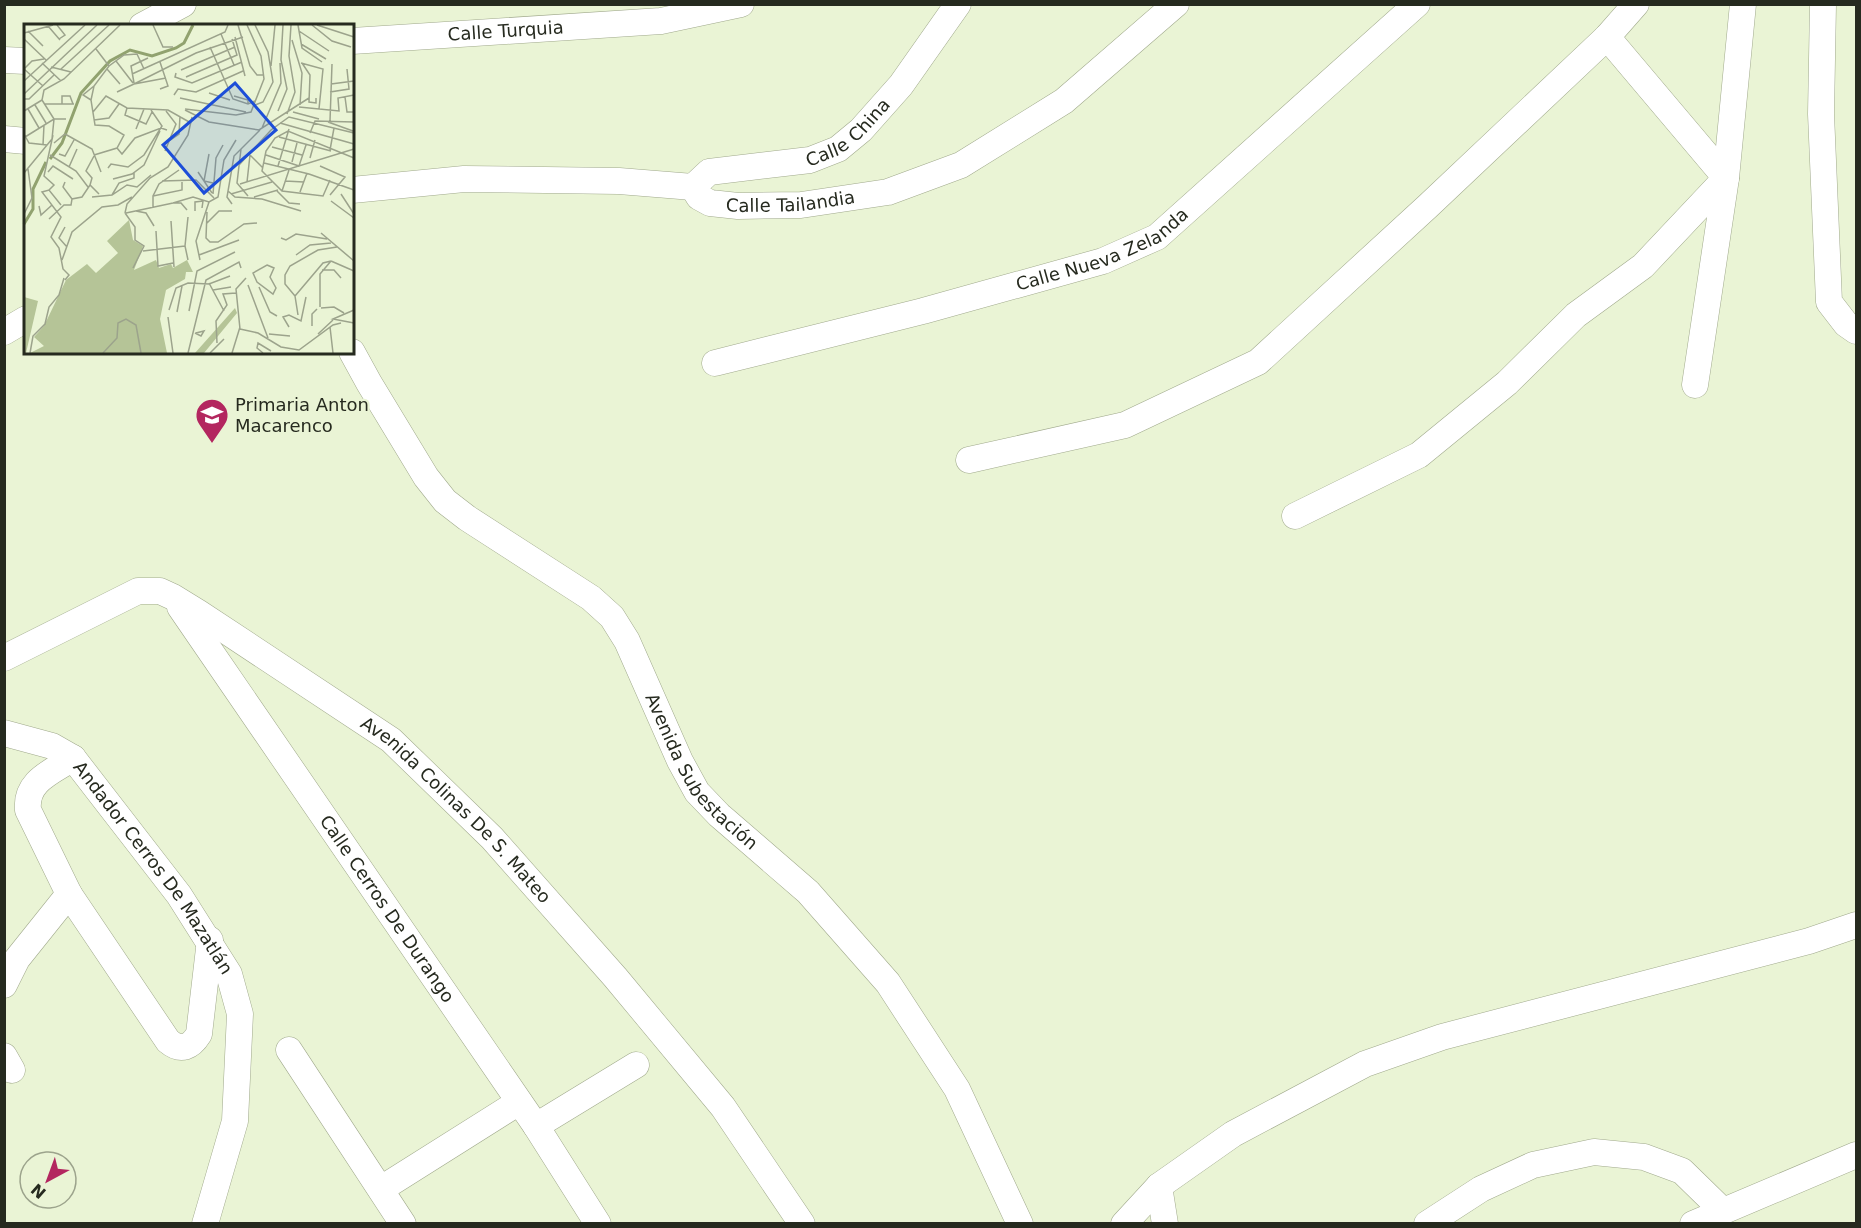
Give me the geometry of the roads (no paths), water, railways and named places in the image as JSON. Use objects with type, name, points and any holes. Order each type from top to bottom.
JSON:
[{"type":"street","points":[[146,24],[183,4]]},
{"type":"street","name":"Calle Turquia","points":[[354,41],[668,13],[741,4]]},
{"type":"street","name":"Calle China","points":[[693,187],[709,172],[810,160],[837,149],[861,130],[901,85],[958,4]]},
{"type":"street","name":"Calle Tailandia","points":[[693,187],[699,197],[710,203],[738,206],[801,205],[888,192],[961,165],[1064,101],[1176,4]]},
{"type":"street","name":"Calle Nueva Zelanda","points":[[715,363],[923,311],[1103,261],[1157,237],[1417,4]]},
{"type":"street","points":[[969,460],[1125,425],[1258,362],[1428,206],[1606,37],[1636,4]]},
{"type":"street","points":[[1695,385],[1726,178],[1743,4]]},
{"type":"street","points":[[1823,4],[1821,114],[1829,302],[1846,324],[1857,331]]},
{"type":"street","points":[[1606,37],[1726,178]]},
{"type":"street","points":[[4,60],[24,61]]},
{"type":"street","points":[[4,139],[24,141]]},
{"type":"street","points":[[1295,516],[1419,455],[1507,383],[1576,315],[1643,266],[1726,178]]},
{"type":"street","points":[[354,190],[464,179],[619,181],[693,187]]},
{"type":"street","points":[[4,311],[24,317]]},
{"type":"street","points":[[4,332],[24,319]]},
{"type":"street","name":"Avenida Subestación","points":[[353,354],[426,477],[445,501],[467,518],[591,598],[612,617],[627,640],[680,761],[697,792],[719,815],[808,892],[888,982],[957,1089],[1020,1224]]},
{"type":"street","name":"Avenida Colinas De S. Mateo","points":[[12,650],[138,591],[159,591],[173,597],[391,740],[492,838],[615,977],[723,1107],[802,1224]]},
{"type":"street","name":"Calle Cerros De Durango","points":[[173,597],[536,1126],[598,1224]]},
{"type":"street","name":"Andador Cerros De Mazatlán","points":[[4,733],[52,746],[73,758],[179,895],[210,940],[229,974],[240,1014],[235,1121],[205,1224]]},
{"type":"street","points":[[73,758],[33,784],[27,798],[28,810],[69,894],[168,1041],[175,1047],[185,1048],[192,1044],[200,1034],[210,940]]},
{"type":"street","points":[[4,985],[17,959],[69,894]]},
{"type":"street","points":[[1124,1224],[1159,1186],[1233,1134],[1365,1064],[1442,1038],[1809,941],[1857,925]]},
{"type":"street","points":[[289,1050],[403,1224]]},
{"type":"street","points":[[536,1126],[636,1065]]},
{"type":"street","points":[[381,1189],[519,1102]]},
{"type":"street","points":[[1427,1224],[1481,1189],[1533,1165],[1594,1152],[1644,1157],[1682,1171],[1723,1211]]},
{"type":"street","points":[[1693,1224],[1857,1155]]},
{"type":"street","points":[[1159,1186],[1165,1224]]},
{"type":"place","name":"Primaria Anton Macarenco","points":[[212,444]]}]
